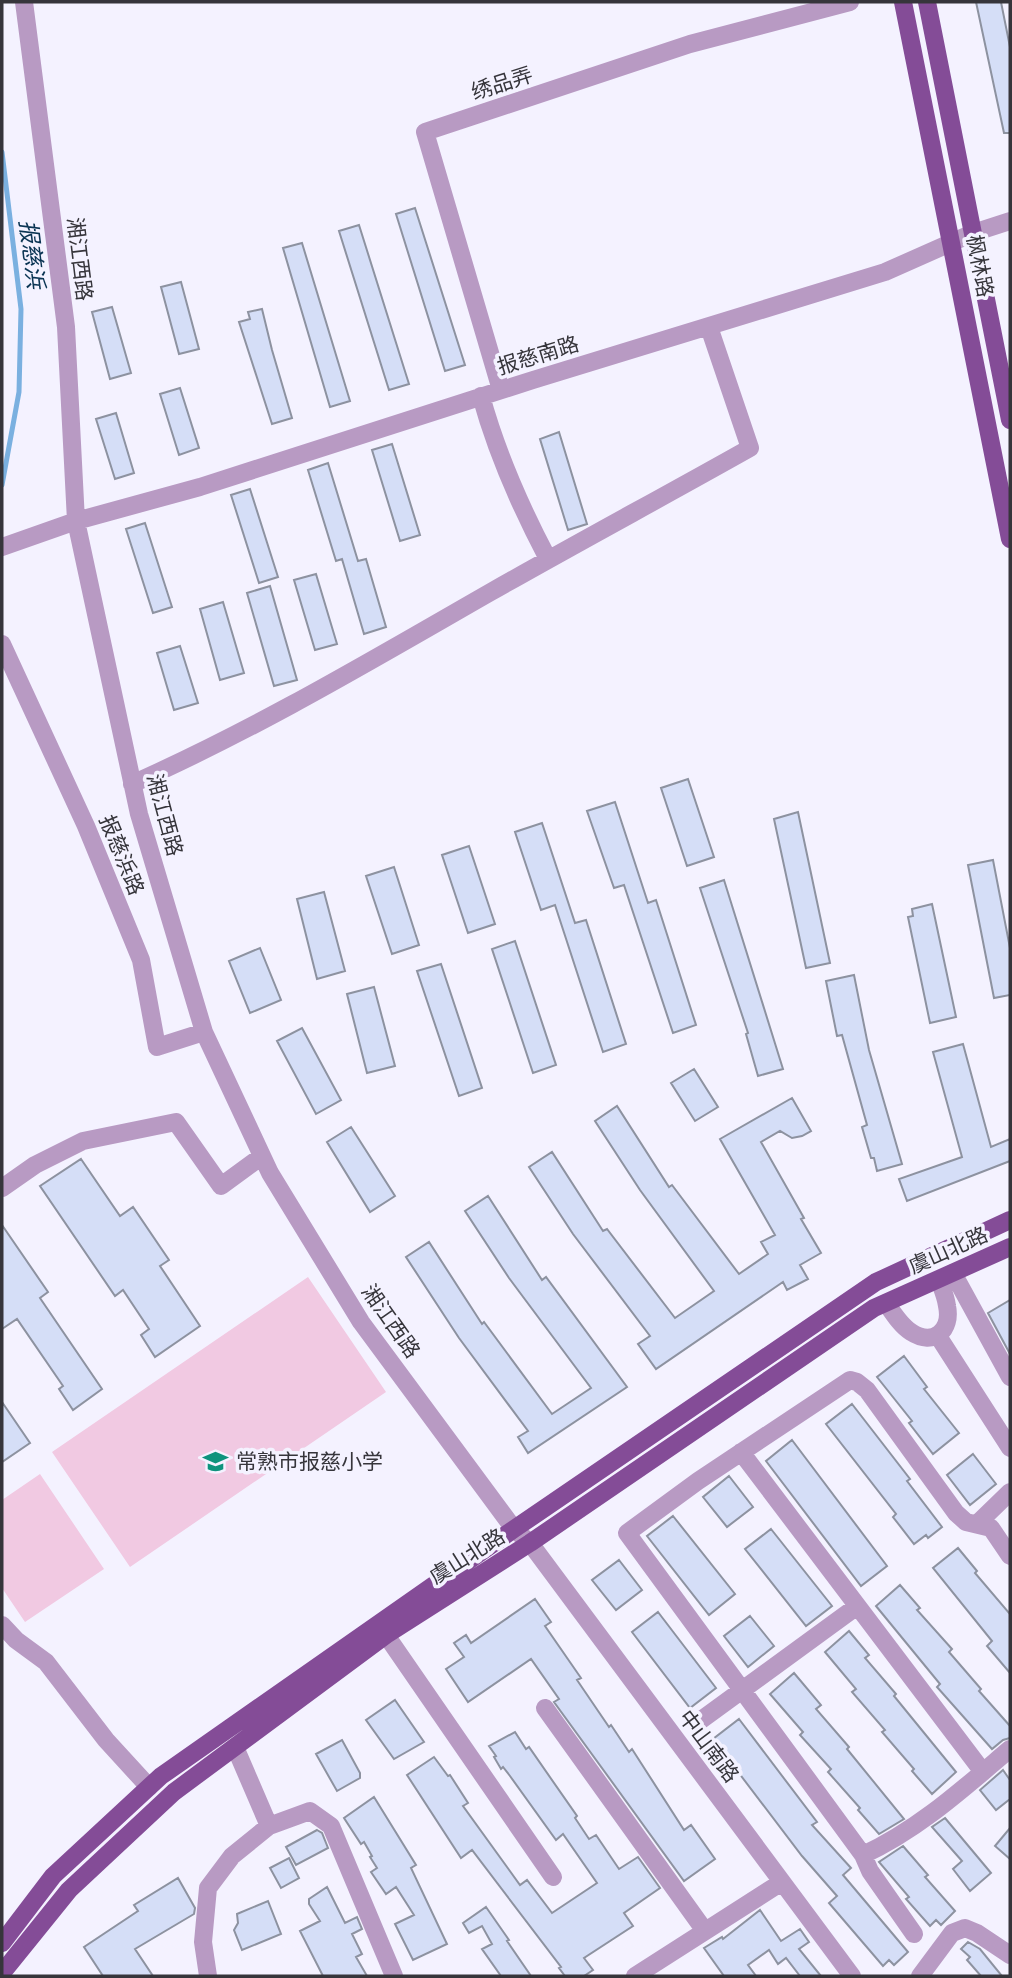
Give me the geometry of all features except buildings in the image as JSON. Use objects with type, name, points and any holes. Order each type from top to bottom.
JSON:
[{"type":"main road","name":"枫林路","points":[[903,2],[952,244],[1005,481],[1010,539]]},
{"type":"main road","name":"枫林路","points":[[927,2],[1010,420]]},
{"type":"main road","name":"虞山北路","points":[[2,1943],[53,1876],[161,1776],[513,1529],[876,1282],[1010,1220]]},
{"type":"main road","name":"虞山北路","points":[[2,1973],[69,1890],[174,1792],[386,1634],[530,1543],[874,1308],[1010,1247]]},
{"type":"street","name":"湘江西路","points":[[24,2],[66,327],[76,521],[139,814],[204,1032],[270,1173],[361,1322],[513,1529],[530,1543]]},
{"type":"street","name":"绣品弄","points":[[501,390],[425,132],[690,44],[850,2]]},
{"type":"street","name":"报慈南路","points":[[2,547],[76,521],[200,487],[481,396],[885,272],[973,233],[1010,221]]},
{"type":"street","points":[[132,784],[208,750],[290,706],[750,448],[709,327]]},
{"type":"street","points":[[481,396],[519,503],[548,559]]},
{"type":"street","name":"报慈南路","points":[[2,534],[51,523],[76,521]]},
{"type":"street","name":"报慈浜路","points":[[2,644],[86,826],[141,960],[157,1047],[204,1032]]},
{"type":"street","points":[[2,1188],[35,1165],[83,1141],[176,1122],[220,1186],[262,1156]]},
{"type":"street","points":[[886,1303],[900,1323],[912,1333],[923,1337],[938,1336],[944,1332],[948,1321],[946,1276]]},
{"type":"street","points":[[946,1276],[1010,1377]]},
{"type":"street","points":[[938,1336],[1010,1448]]},
{"type":"street","points":[[914,1934],[870,1871],[863,1856],[627,1533],[741,1452],[850,1380],[867,1390],[956,1513],[965,1522],[990,1528],[1010,1556]]},
{"type":"street","points":[[741,1452],[983,1772]]},
{"type":"street","points":[[978,1523],[1010,1492]]},
{"type":"street","name":"中山南路","points":[[530,1543],[852,1976]]},
{"type":"street","points":[[697,1723],[856,1607]]},
{"type":"street","points":[[2,1625],[16,1640],[46,1662],[106,1740],[149,1787]]},
{"type":"street","points":[[386,1634],[553,1877]]},
{"type":"street","points":[[545,1709],[705,1931]]},
{"type":"street","points":[[235,1747],[269,1826]]},
{"type":"street","points":[[863,1856],[889,1844],[1010,1749]]},
{"type":"street","points":[[208,1976],[203,1942],[208,1888],[232,1856],[269,1826],[310,1811],[331,1826],[394,1976]]},
{"type":"street","points":[[635,1976],[782,1882]]},
{"type":"street","points":[[920,1976],[952,1933],[965,1928],[978,1933],[1010,1955]]},
{"type":"shaded area","points":[[308,1277],[386,1392],[130,1567],[52,1452]]},
{"type":"shaded area","points":[[40,1474],[104,1569],[25,1622],[2,1588],[2,1500]]},
{"type":"waterway","name":"报慈浜","points":[[2,152],[21,309],[19,392],[2,485]]},
{"type":"place","name":"常熟市报慈小学","points":[[216,1461]]}]
